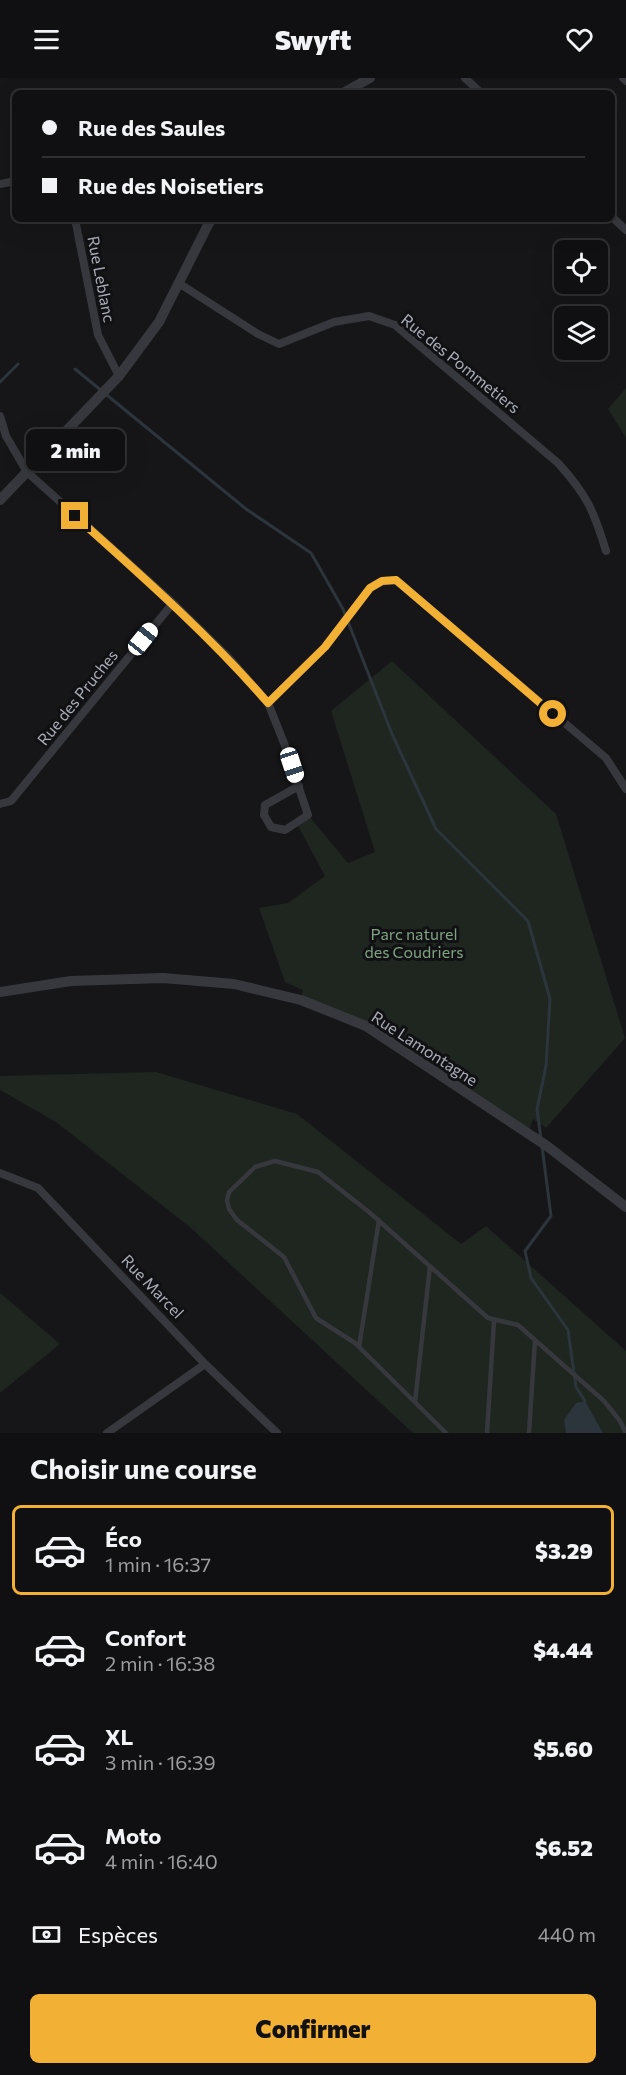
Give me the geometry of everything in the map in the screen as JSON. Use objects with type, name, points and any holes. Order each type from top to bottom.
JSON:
[{"type":"street","points":[[348,90],[370,78]]},
{"type":"street","points":[[465,78],[478,90]]},
{"type":"street","points":[[623,78],[626,81]]},
{"type":"street","points":[[615,219],[626,230]]},
{"type":"street","name":"Rue Leblanc","points":[[76,222],[98,335],[119,376]]},
{"type":"street","points":[[0,500],[119,376],[159,322],[211,222]]},
{"type":"street","name":"Rue des Pommetiers","points":[[180,284],[258,334],[279,344],[334,322],[369,316],[395,325],[558,464],[579,486],[593,509],[606,551]]},
{"type":"street","points":[[0,416],[6,436],[27,472],[173,603],[230,659],[268,703],[299,786],[308,815],[285,830],[271,827],[264,815],[265,805],[299,786]]},
{"type":"street","points":[[268,703],[325,647],[370,588],[382,581],[396,580],[606,758],[626,789]]},
{"type":"street","name":"Rue des Pruches","points":[[0,804],[11,801],[173,603]]},
{"type":"street","name":"Rue Lamontagne","points":[[0,992],[71,981],[163,978],[234,984],[301,1000],[366,1026],[547,1146],[626,1207]]},
{"type":"street","name":"Rue Marcel","points":[[0,1173],[38,1188],[206,1364],[276,1433]]},
{"type":"street","points":[[107,1433],[206,1364]]},
{"type":"lane","points":[[446,1433],[359,1347],[315,1318],[284,1257],[237,1220],[229,1209],[227,1200],[229,1192],[255,1167],[275,1161],[318,1172],[379,1220],[488,1318],[518,1325],[604,1401],[621,1421],[626,1433]]},
{"type":"lane","points":[[359,1347],[379,1220]]},
{"type":"lane","points":[[415,1402],[430,1266]]},
{"type":"lane","points":[[487,1433],[494,1321]]},
{"type":"lane","points":[[529,1433],[535,1340]]},
{"type":"green space","points":[[626,388],[626,438],[608,409]]},
{"type":"green space","name":"Parc naturel des Coudriers","points":[[392,661],[556,814],[625,1038],[546,1128],[533,1119],[528,1134],[366,1026],[301,1000],[303,990],[285,982],[259,908],[288,903],[325,876],[297,824],[308,815],[348,863],[375,852],[331,711]]},
{"type":"green space","points":[[156,1072],[297,1114],[461,1244],[486,1226],[626,1351],[626,1433],[413,1433],[191,1228],[56,1122],[0,1090],[0,1076]]},
{"type":"green space","points":[[0,1293],[60,1344],[0,1393]]},
{"type":"shaded area","points":[[585,1401],[603,1433],[566,1433],[564,1420],[576,1403]]},
{"type":"waterway","points":[[0,382],[18,364]]},
{"type":"waterway","points":[[75,369],[246,509],[311,553],[343,609],[392,734],[436,829],[528,921],[550,999],[546,1066],[537,1109],[541,1139]]},
{"type":"waterway","points":[[542,1146],[551,1216],[525,1251],[531,1278],[568,1330],[576,1387],[585,1401]]},
{"type":"route","points":[[75,516],[173,603],[230,659],[268,703],[325,647],[370,588],[382,581],[396,580],[553,714]]}]
